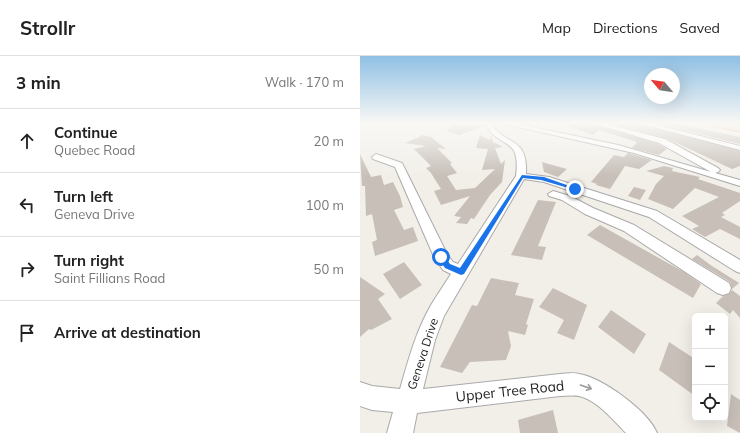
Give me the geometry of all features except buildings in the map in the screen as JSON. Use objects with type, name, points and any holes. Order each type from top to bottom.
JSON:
[{"type":"street","points":[[506,141],[518,149],[524,164],[522,176],[542,178],[570,194],[589,212],[630,228],[723,288]]},
{"type":"street","points":[[586,141],[656,157],[740,183]]},
{"type":"street","points":[[660,141],[722,173],[727,180]]},
{"type":"street","points":[[711,141],[740,148]]},
{"type":"street","points":[[376,157],[399,165],[441,257],[448,266],[461,272]]},
{"type":"street","name":"Geneva Drive","points":[[400,433],[420,357],[431,324],[461,272],[522,176]]},
{"type":"street","points":[[552,194],[570,194],[659,217],[740,267]]},
{"type":"street","name":"Upper Tree Road","points":[[360,394],[372,398],[408,402],[560,385],[578,385],[592,390],[612,404],[644,433]]},
{"type":"route","points":[[441,257],[448,266],[461,272],[522,176],[542,178],[575,189]]}]
